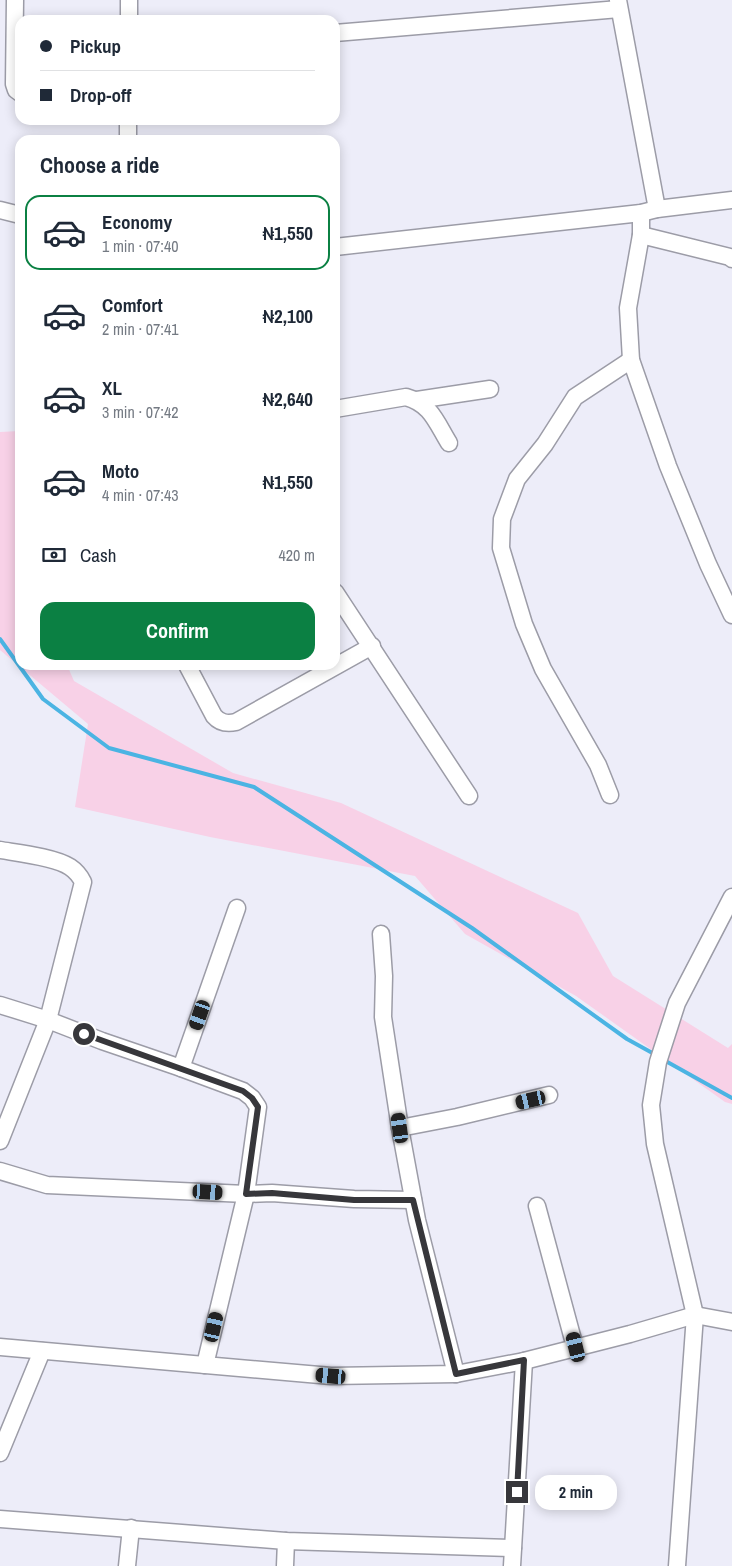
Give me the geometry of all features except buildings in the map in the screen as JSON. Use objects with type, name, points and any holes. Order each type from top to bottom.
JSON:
[{"type":"street","points":[[15,0],[15,87]]},
{"type":"street","points":[[129,0],[129,15]]},
{"type":"street","points":[[340,32],[619,5],[657,209]]},
{"type":"street","points":[[340,246],[641,213],[657,209],[732,200]]},
{"type":"street","points":[[0,210],[15,214]]},
{"type":"street","points":[[641,213],[641,235],[628,308],[631,360],[668,466],[708,564],[732,615]]},
{"type":"street","points":[[641,235],[732,259]]},
{"type":"street","points":[[610,795],[598,764],[543,668],[524,624],[501,548],[502,519],[517,478],[545,444],[576,397],[631,360]]},
{"type":"street","points":[[417,400],[490,389]]},
{"type":"street","points":[[340,408],[406,397],[417,400],[426,406],[449,443]]},
{"type":"street","points":[[340,599],[469,796]]},
{"type":"street","points":[[340,664],[372,646]]},
{"type":"street","points":[[190,670],[214,716],[224,723],[230,724],[329,670]]},
{"type":"street","points":[[0,850],[45,858],[69,866],[78,873],[83,882],[48,1020],[0,1141]]},
{"type":"street","points":[[677,1566],[695,1315],[655,1144],[651,1106],[660,1056],[677,1003],[732,896]]},
{"type":"street","points":[[181,1068],[237,908]]},
{"type":"street","points":[[381,934],[384,976],[383,1016],[400,1128],[413,1200],[456,1374]]},
{"type":"street","points":[[0,1005],[48,1020],[102,1042],[243,1091],[252,1098],[258,1107],[246,1194],[205,1365]]},
{"type":"street","points":[[400,1128],[457,1117],[549,1095]]},
{"type":"street","points":[[0,1171],[47,1185],[246,1194],[272,1193],[354,1200],[413,1200]]},
{"type":"street","points":[[537,1206],[576,1347]]},
{"type":"street","points":[[0,1347],[331,1376],[456,1374],[524,1360],[630,1334],[695,1315],[732,1322]]},
{"type":"street","points":[[0,1453],[42,1351]]},
{"type":"street","points":[[512,1566],[524,1360]]},
{"type":"street","points":[[0,1519],[286,1541],[513,1548]]},
{"type":"street","points":[[128,1566],[131,1528]]},
{"type":"street","points":[[285,1566],[286,1541]]},
{"type":"shaded area","points":[[15,431],[15,663],[0,650],[0,432]]},
{"type":"shaded area","points":[[24,670],[69,670],[74,681],[233,773],[341,803],[578,913],[613,976],[728,1048],[732,1044],[732,1104],[725,1102],[576,996],[465,934],[415,876],[210,837],[75,807],[88,724]]},
{"type":"waterway","points":[[0,639],[15,660]]},
{"type":"waterway","points":[[22,670],[43,699],[109,748],[254,787],[472,928],[627,1039],[656,1055]]},
{"type":"waterway","points":[[662,1059],[732,1098]]},
{"type":"route","points":[[84,1034],[243,1091],[252,1098],[258,1107],[246,1194],[272,1193],[354,1200],[413,1200],[456,1374],[524,1360],[517,1492]]}]
